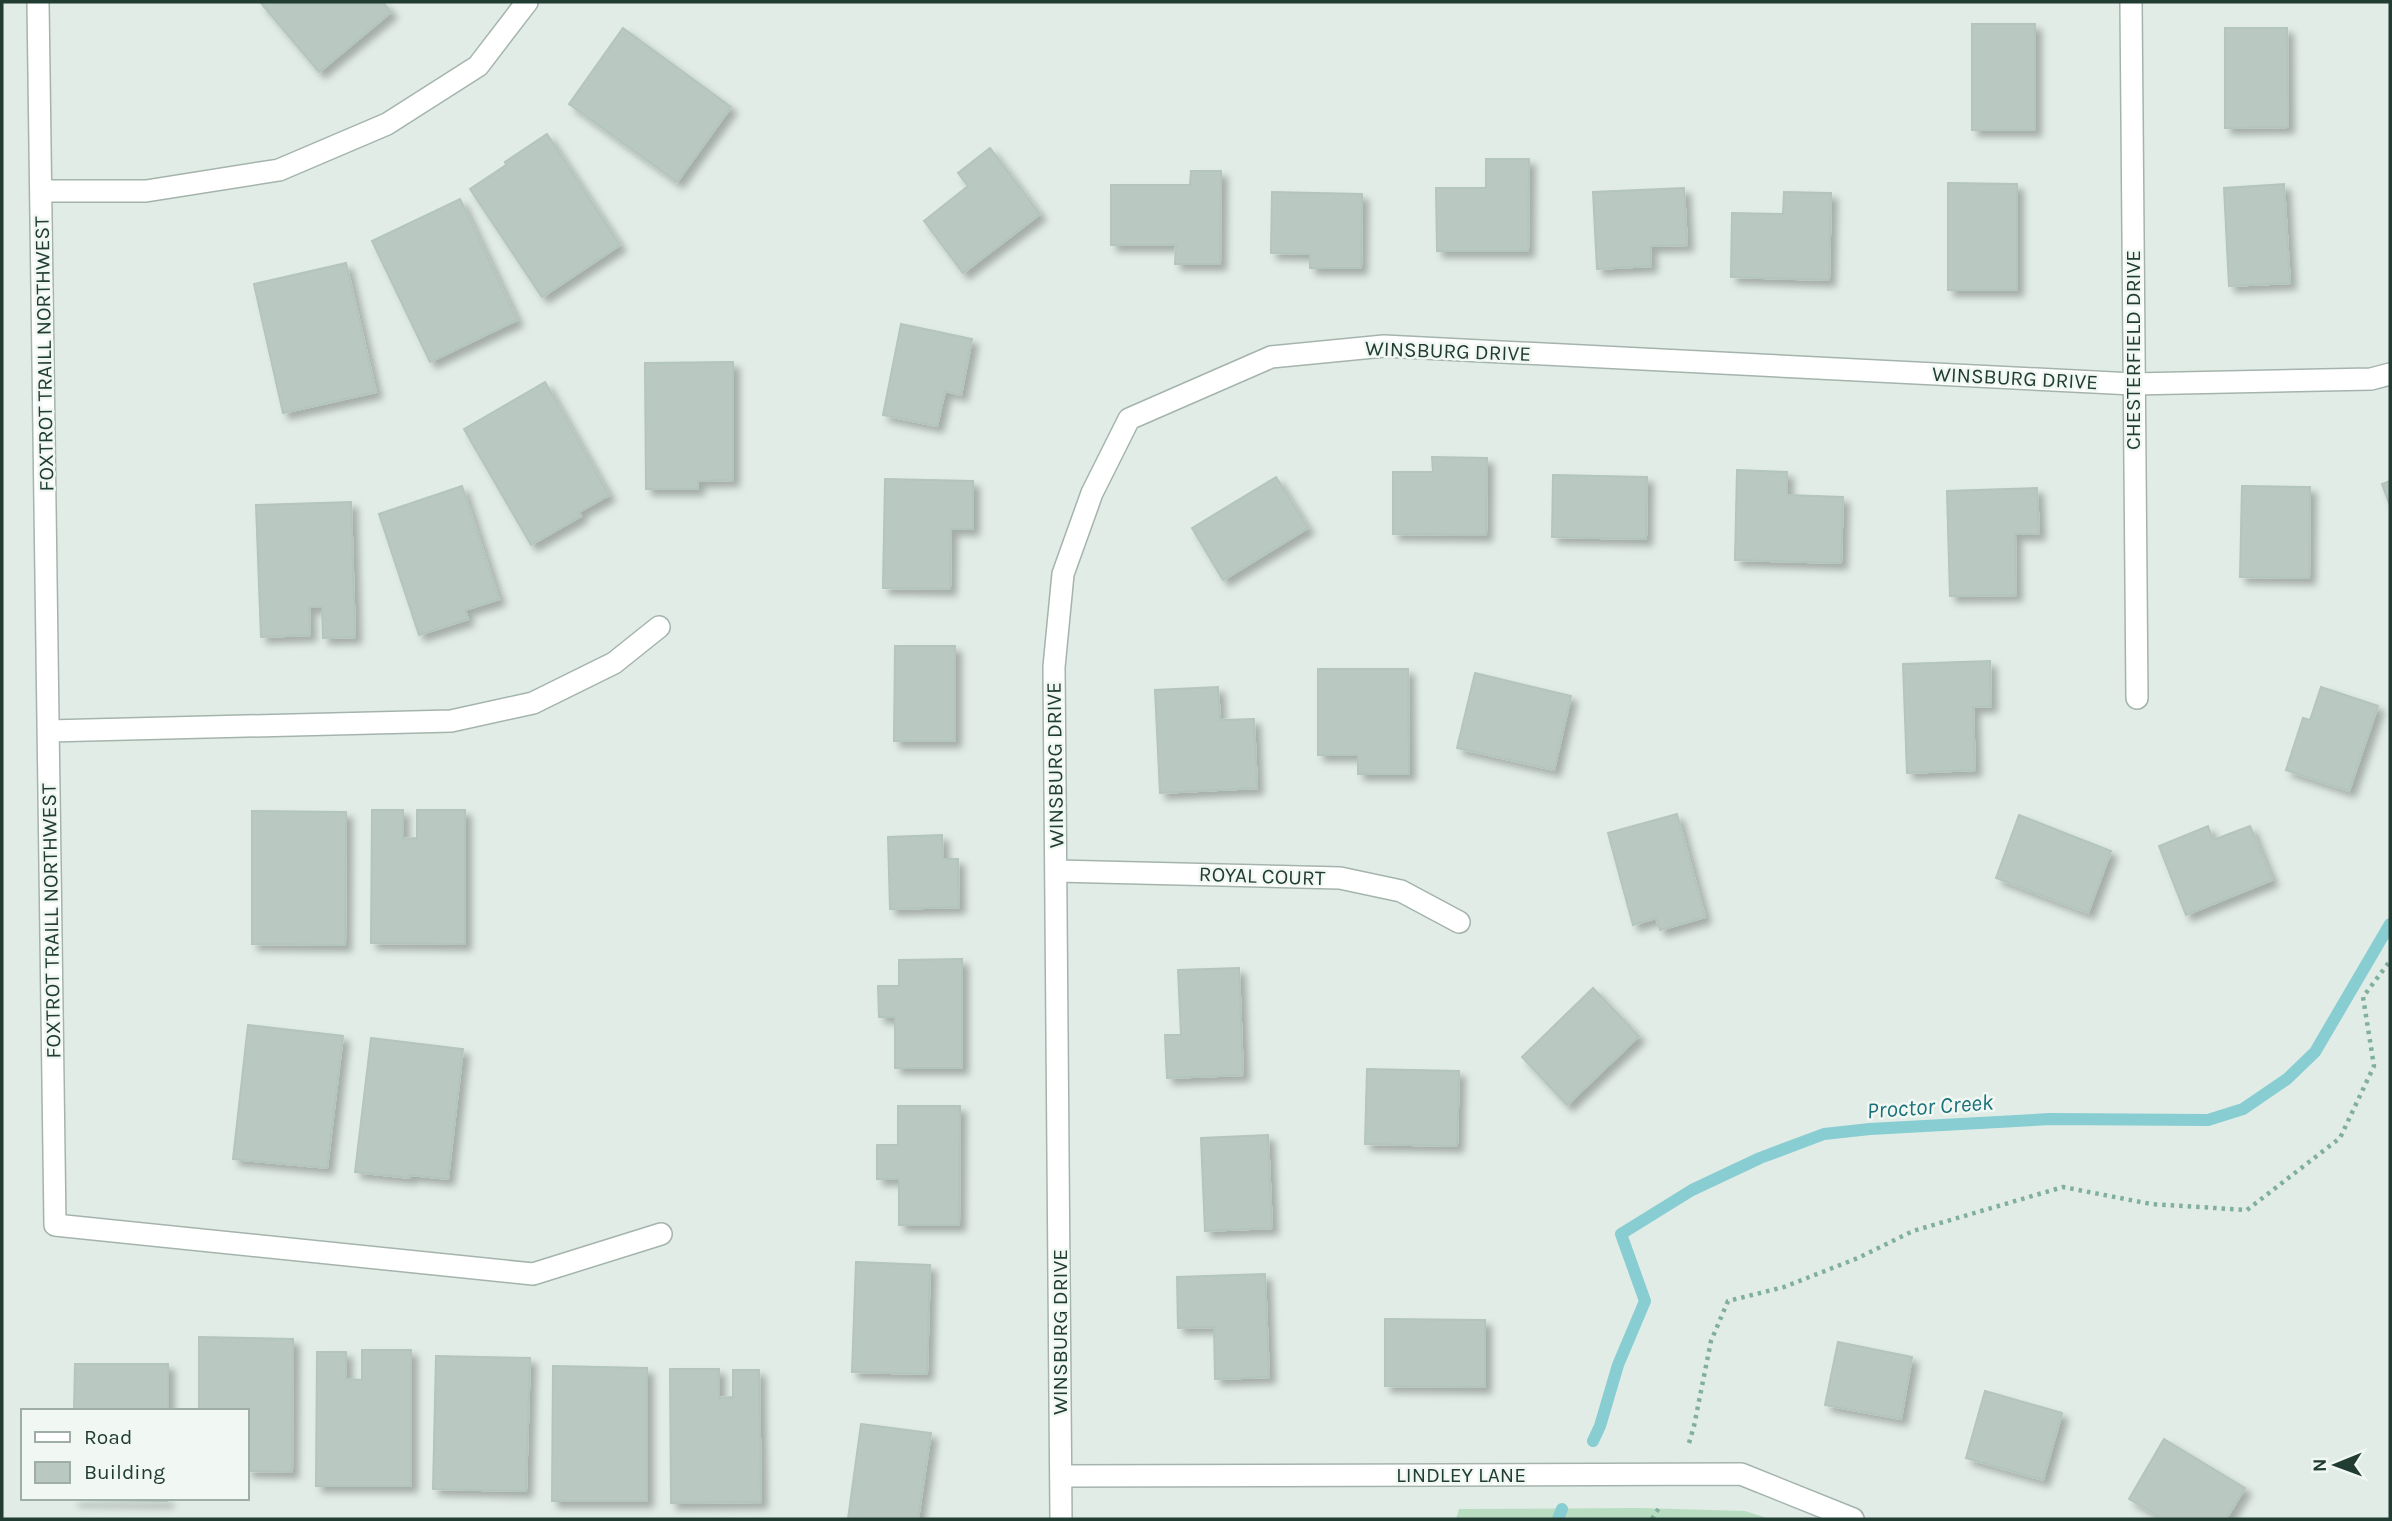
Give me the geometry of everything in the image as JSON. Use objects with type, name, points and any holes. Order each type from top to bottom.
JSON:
[{"type":"street","name":"FOXTROT TRAILL NORTHWEST","points":[[38,2],[55,1225],[533,1274],[661,1234]]},
{"type":"street","points":[[42,191],[146,191],[279,170],[387,124],[478,66],[527,2]]},
{"type":"street","name":"CHESTERFIELD DRIVE","points":[[2131,2],[2137,698]]},
{"type":"street","name":"WINSBURG DRIVE","points":[[1061,1519],[1054,667],[1063,574],[1092,493],[1129,419],[1270,357],[1384,346],[2133,384],[2371,379],[2390,374]]},
{"type":"street","points":[[49,731],[451,721],[533,703],[614,663],[659,627]]},
{"type":"street","name":"ROYAL COURT","points":[[1056,871],[1340,878],[1401,891],[1459,922]]},
{"type":"street","name":"LINDLEY LANE","points":[[1061,1476],[1741,1475],[1853,1519]]},
{"type":"path","points":[[1678,1474],[1694,1426],[1712,1341],[1728,1301],[1784,1287],[1858,1258],[1913,1231],[2063,1187],[2151,1204],[2247,1210],[2340,1138],[2374,1066],[2363,997],[2390,961]]},
{"type":"green space","points":[[1639,1508],[1745,1511],[1770,1519],[1456,1519],[1459,1509]]},
{"type":"building","points":[[260,2],[383,2],[391,12],[319,72]]},
{"type":"building","points":[[1972,24],[2035,24],[2035,130],[1972,130]]},
{"type":"building","points":[[623,28],[731,107],[677,182],[569,104]]},
{"type":"building","points":[[2225,28],[2287,28],[2288,127],[2225,128]]},
{"type":"building","points":[[547,134],[620,245],[542,297],[470,189]]},
{"type":"building","points":[[990,148],[1040,214],[963,273],[924,221],[968,186],[958,173]]},
{"type":"building","points":[[1486,159],[1529,159],[1528,251],[1437,251],[1436,188],[1486,188]]},
{"type":"building","points":[[1191,171],[1221,171],[1220,264],[1175,264],[1176,245],[1111,245],[1111,185],[1190,185]]},
{"type":"building","points":[[1948,183],[2017,184],[2017,290],[1948,290]]},
{"type":"building","points":[[2284,184],[2290,283],[2229,286],[2224,188]]},
{"type":"building","points":[[1684,188],[1687,245],[1650,246],[1651,266],[1597,269],[1593,192]]},
{"type":"building","points":[[1272,192],[1362,194],[1361,268],[1310,268],[1310,254],[1271,253]]},
{"type":"building","points":[[1784,192],[1831,193],[1829,280],[1731,277],[1732,213],[1783,214]]},
{"type":"building","points":[[460,199],[517,320],[430,362],[372,241]]},
{"type":"building","points":[[346,263],[376,392],[283,413],[254,284]]},
{"type":"building","points":[[901,324],[972,339],[961,395],[945,391],[937,426],[883,415]]},
{"type":"building","points":[[733,362],[733,480],[698,481],[698,489],[646,489],[645,363]]},
{"type":"building","points":[[545,382],[609,495],[579,512],[581,516],[531,545],[464,429]]},
{"type":"building","points":[[1432,457],[1487,458],[1486,535],[1393,534],[1393,472],[1433,472]]},
{"type":"building","points":[[1737,470],[1787,472],[1787,495],[1843,497],[1841,563],[1735,560]]},
{"type":"building","points":[[1553,475],[1647,477],[1646,539],[1552,537]]},
{"type":"building","points":[[1276,477],[1308,528],[1223,580],[1192,528]]},
{"type":"building","points":[[885,479],[973,481],[973,529],[951,529],[950,589],[883,588]]},
{"type":"building","points":[[2390,481],[2390,506],[2382,484]]},
{"type":"building","points":[[462,486],[499,599],[465,610],[468,619],[419,635],[379,514]]},
{"type":"building","points":[[2242,486],[2310,487],[2309,578],[2240,577]]},
{"type":"building","points":[[2037,488],[2039,534],[2015,534],[2016,595],[1950,596],[1947,491]]},
{"type":"building","points":[[351,502],[355,637],[323,638],[322,607],[309,607],[310,635],[261,637],[256,505]]},
{"type":"building","points":[[895,646],[955,646],[955,741],[894,741]]},
{"type":"building","points":[[1990,661],[1991,706],[1973,707],[1975,770],[1907,773],[1903,664]]},
{"type":"building","points":[[1318,669],[1408,669],[1409,774],[1358,774],[1358,755],[1318,755]]},
{"type":"building","points":[[1475,673],[1571,696],[1554,770],[1457,748]]},
{"type":"building","points":[[1218,687],[1220,720],[1254,719],[1257,788],[1160,793],[1155,690]]},
{"type":"building","points":[[2321,687],[2378,706],[2349,791],[2286,770],[2303,718],[2310,720]]},
{"type":"building","points":[[372,810],[403,810],[403,839],[417,838],[417,810],[465,810],[465,944],[371,943]]},
{"type":"building","points":[[252,811],[346,812],[345,945],[252,944]]},
{"type":"building","points":[[1677,814],[1705,917],[1660,930],[1656,918],[1633,925],[1608,833]]},
{"type":"building","points":[[2019,815],[2111,851],[2088,913],[1996,878]]},
{"type":"building","points":[[2208,826],[2213,840],[2250,826],[2272,880],[2186,915],[2159,846]]},
{"type":"building","points":[[942,835],[943,859],[958,859],[959,907],[890,909],[888,837]]},
{"type":"building","points":[[962,959],[962,1068],[895,1068],[895,1017],[879,1017],[878,986],[899,986],[899,960]]},
{"type":"building","points":[[1239,968],[1243,1075],[1167,1078],[1165,1035],[1181,1035],[1178,970]]},
{"type":"building","points":[[1593,988],[1639,1036],[1567,1105],[1522,1057]]},
{"type":"building","points":[[248,1025],[343,1036],[327,1168],[233,1159]]},
{"type":"building","points":[[371,1038],[463,1049],[448,1179],[355,1172]]},
{"type":"building","points":[[1367,1069],[1459,1071],[1457,1146],[1365,1144]]},
{"type":"building","points":[[898,1106],[960,1106],[959,1225],[899,1225],[899,1179],[877,1179],[877,1145],[898,1145]]},
{"type":"building","points":[[1268,1135],[1272,1228],[1205,1231],[1201,1138]]},
{"type":"building","points":[[856,1262],[930,1265],[927,1374],[852,1372]]},
{"type":"building","points":[[1265,1274],[1269,1377],[1215,1379],[1214,1327],[1178,1328],[1177,1277]]},
{"type":"building","points":[[1385,1319],[1485,1320],[1485,1387],[1385,1386]]},
{"type":"building","points":[[199,1337],[293,1339],[292,1472],[248,1471],[248,1409],[199,1409]]},
{"type":"building","points":[[1838,1342],[1912,1357],[1901,1419],[1825,1405]]},
{"type":"building","points":[[362,1350],[411,1350],[411,1486],[316,1486],[317,1352],[346,1352],[346,1379],[362,1380]]},
{"type":"building","points":[[436,1356],[530,1358],[526,1491],[433,1489]]},
{"type":"building","points":[[75,1364],[168,1364],[168,1409],[74,1409]]},
{"type":"building","points":[[553,1366],[647,1368],[647,1501],[552,1501]]},
{"type":"building","points":[[670,1369],[719,1369],[719,1398],[733,1397],[733,1370],[759,1370],[761,1502],[671,1503]]},
{"type":"building","points":[[1985,1391],[2062,1413],[2043,1480],[1966,1458]]},
{"type":"building","points":[[861,1424],[931,1433],[918,1519],[848,1519]]},
{"type":"building","points":[[2164,1439],[2245,1488],[2226,1519],[2163,1519],[2129,1499]]},
{"type":"building","points":[[73,1500],[167,1500],[167,1501]]},
{"type":"waterway","name":"Proctor Creek","points":[[1593,1441],[1618,1365],[1645,1301],[1621,1234],[1692,1190],[1760,1158],[1824,1134],[2050,1119],[2208,1120],[2243,1109],[2287,1079],[2315,1052],[2390,924]]},
{"type":"waterway","name":"Proctor Creek","points":[[1558,1519],[1562,1509]]}]
